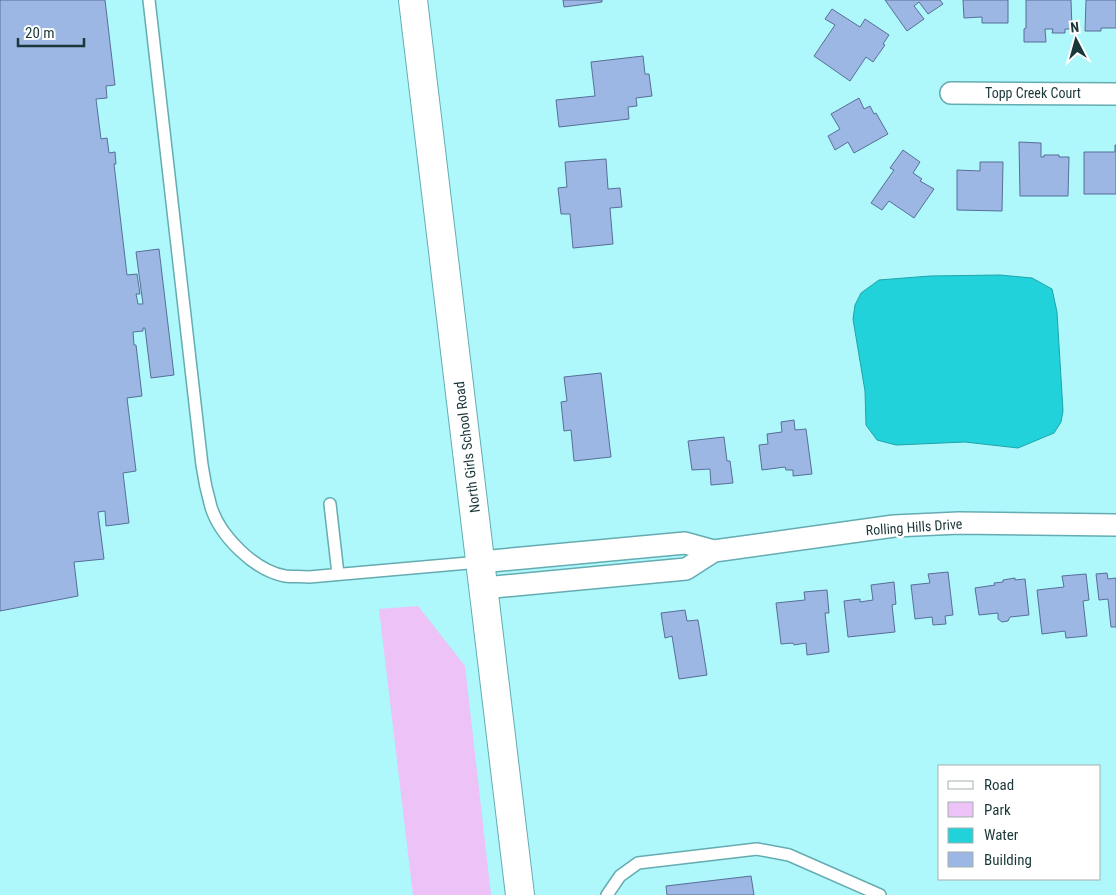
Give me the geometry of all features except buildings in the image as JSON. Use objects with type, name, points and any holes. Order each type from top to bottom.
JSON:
[{"type":"main road","name":"North Girls School Road","points":[[413,0],[520,895]]},
{"type":"street","name":"Topp Creek Court","points":[[950,93],[1116,94]]},
{"type":"street","name":"Rolling Hills Drive","points":[[480,562],[685,543],[714,551],[894,526],[959,524],[1116,525]]},
{"type":"street","name":"Rolling Hills Drive","points":[[484,588],[686,569],[714,551]]},
{"type":"lane","points":[[148,0],[202,465],[211,508],[221,529],[233,545],[248,558],[268,570],[284,576],[309,577],[480,562]]},
{"type":"lane","points":[[330,504],[338,574]]},
{"type":"lane","points":[[607,895],[620,876],[638,863],[757,848],[789,855],[880,895]]},
{"type":"green space","points":[[418,606],[465,666],[491,895],[413,895],[379,609]]},
{"type":"water","points":[[1000,275],[1032,278],[1052,289],[1057,312],[1063,411],[1061,422],[1054,433],[1018,448],[965,442],[896,445],[877,440],[866,425],[865,391],[853,319],[855,305],[861,293],[879,280],[930,276]]}]
